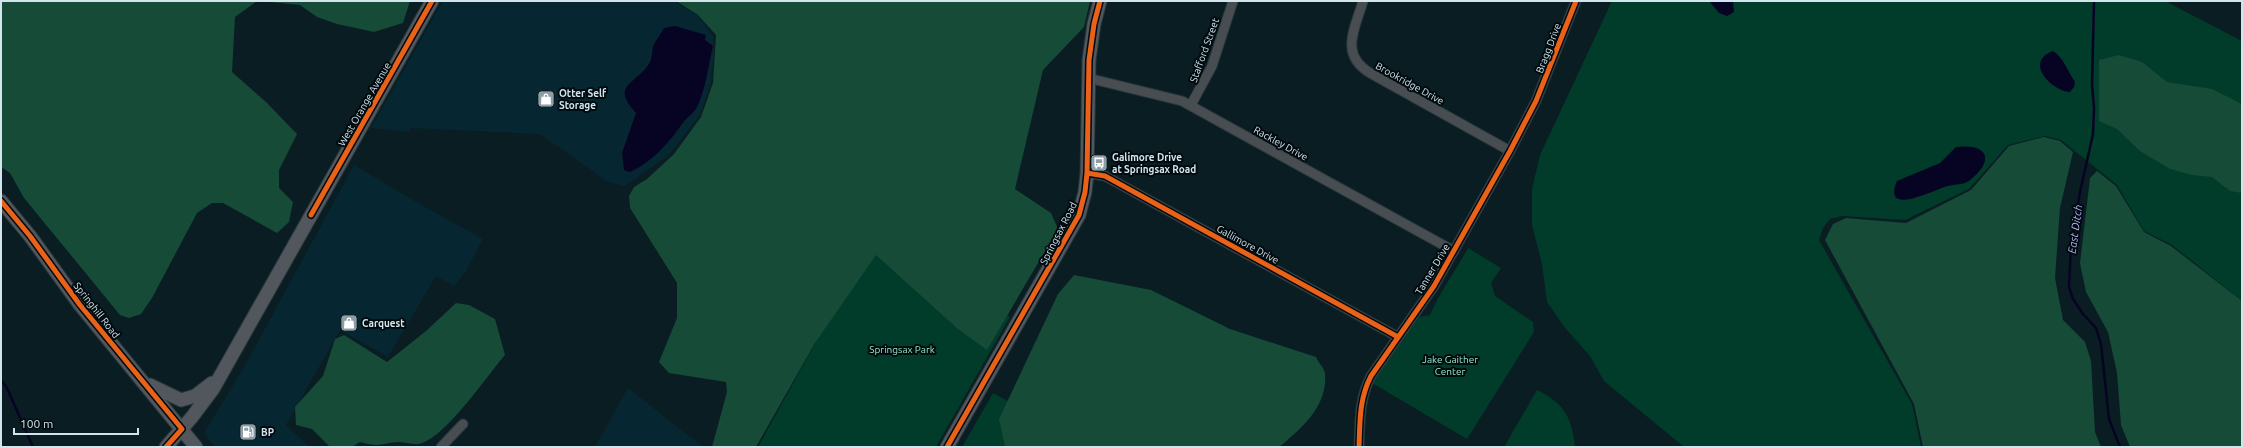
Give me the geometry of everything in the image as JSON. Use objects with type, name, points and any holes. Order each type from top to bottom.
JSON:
[{"type":"main road","name":"West Orange Avenue","points":[[166,447],[204,402],[222,372],[432,1]]},
{"type":"main road","name":"Springsax Road","points":[[947,447],[1079,215],[1085,192],[1087,173],[1090,42],[1100,1]]},
{"type":"main road","name":"Springhill Road","points":[[1,202],[30,236],[80,305],[196,447]]},
{"type":"main road","points":[[142,380],[167,395],[181,400],[189,399],[200,392],[222,372]]},
{"type":"street","name":"Stafford Street","points":[[1191,106],[1212,66],[1233,1]]},
{"type":"street","name":"Brookridge Drive","points":[[1363,1],[1351,45],[1353,58],[1357,64],[1370,73],[1510,151]]},
{"type":"street","name":"Bragg Drive","points":[[1536,101],[1576,1]]},
{"type":"street","name":"Rackley Drive","points":[[1088,78],[1182,101],[1454,251]]},
{"type":"street","name":"Tanner Drive","points":[[1359,447],[1360,412],[1365,389],[1398,337],[1434,286],[1510,151],[1536,101]]},
{"type":"street","name":"Gallimore Drive","points":[[1087,173],[1105,176],[1398,337]]},
{"type":"street","points":[[441,447],[463,424]]},
{"type":"shaded area","name":"Otter Self Storage","points":[[443,1],[673,1],[697,15],[713,36],[714,54],[711,82],[700,115],[668,156],[625,186],[608,182],[540,134],[410,128],[410,132],[371,128]]},
{"type":"shaded area","points":[[1709,1],[1733,1],[1734,12],[1727,16],[1719,13]]},
{"type":"shaded area","points":[[675,26],[706,35],[705,40],[713,46],[702,94],[696,109],[671,139],[652,158],[630,172],[624,170],[622,153],[636,113],[628,103],[625,96],[625,90],[628,85],[645,70],[650,62],[653,47],[664,28]]},
{"type":"shaded area","points":[[2053,51],[2063,61],[2075,82],[2074,87],[2070,92],[2056,87],[2049,81],[2040,69],[2040,62],[2044,56]]},
{"type":"shaded area","points":[[1967,146],[1976,148],[1985,155],[1983,167],[1969,181],[1962,184],[1948,186],[1912,198],[1903,200],[1897,198],[1894,192],[1897,181],[1940,163],[1956,147]]},
{"type":"shaded area","points":[[354,165],[416,202],[483,239],[466,271],[454,286],[436,276],[388,357],[340,330],[286,425],[309,447],[215,447],[204,433],[243,369]]},
{"type":"shaded area","points":[[628,388],[703,447],[595,447]]},
{"type":"green space","points":[[1,1],[257,1],[235,17],[232,72],[266,102],[297,134],[279,170],[279,188],[293,202],[289,222],[277,233],[223,203],[212,203],[197,213],[152,298],[141,314],[129,318],[120,315],[24,198],[10,173],[1,167]]},
{"type":"green space","points":[[261,1],[410,1],[403,23],[374,32],[337,24],[317,17],[300,5]]},
{"type":"green space","points":[[676,1],[1090,1],[1084,27],[1043,70],[1015,189],[1051,213],[1058,229],[987,350],[958,329],[876,255],[815,343],[756,447],[712,447],[727,392],[726,382],[669,373],[659,362],[677,318],[677,283],[630,208],[629,196],[634,187],[647,179],[674,154],[701,117],[713,83],[716,35],[698,15]]},
{"type":"green space","points":[[1612,1],[2165,1],[2242,41],[2242,301],[2172,245],[2144,231],[2117,185],[2061,140],[2045,136],[2008,145],[1969,189],[1905,220],[1842,216],[1830,219],[1823,228],[1819,240],[1912,404],[1921,447],[1684,447],[1604,381],[1590,356],[1565,328],[1547,302],[1542,264],[1532,225],[1532,189],[1540,155]]},
{"type":"green space","points":[[2119,55],[2142,62],[2167,82],[2212,89],[2242,104],[2242,193],[2230,191],[2212,177],[2192,175],[2170,169],[2140,151],[2117,129],[2099,121],[2099,60]]},
{"type":"green space","points":[[2044,137],[2060,141],[2073,152],[2060,208],[2055,278],[2063,320],[2085,342],[2091,361],[2095,432],[2101,447],[1923,447],[1914,404],[1825,240],[1833,224],[1846,218],[1906,223],[1971,190],[2009,146]]},
{"type":"green space","points":[[2097,171],[2116,186],[2144,232],[2171,246],[2242,301],[2242,447],[2130,447],[2121,425],[2117,373],[2108,332],[2086,292],[2080,263],[2090,178]]},
{"type":"green space","name":"Springsax Park","points":[[873,238],[1010,317],[936,447],[758,447]]},
{"type":"green space","name":"Jake Gaither Center","points":[[1468,248],[1501,268],[1491,283],[1495,296],[1533,322],[1534,332],[1467,439],[1372,383],[1382,365],[1419,317],[1430,315],[1438,298]]},
{"type":"green space","points":[[1074,275],[1151,290],[1230,329],[1316,357],[1325,373],[1325,385],[1318,406],[1304,424],[1279,447],[1005,447],[999,419],[1058,294]]},
{"type":"green space","points":[[456,303],[469,305],[495,319],[505,355],[455,417],[432,438],[416,444],[398,442],[376,445],[360,442],[352,447],[330,447],[312,429],[296,425],[295,407],[323,376],[335,339],[344,335],[387,362],[426,331]]},
{"type":"green space","points":[[1537,390],[1554,400],[1565,412],[1572,427],[1575,447],[1504,447]]},
{"type":"green space","points":[[993,393],[1091,447],[962,447]]},
{"type":"waterway","name":"East Ditch","points":[[2094,1],[2092,85],[2094,108],[2093,134],[2080,192],[2071,247],[2069,287],[2073,299],[2083,314],[2096,328],[2101,344],[2109,419],[2120,447]]},
{"type":"waterway","points":[[1,380],[7,388],[33,447]]},
{"type":"cycle path","points":[[311,215],[432,1]]},
{"type":"cycle path","points":[[947,447],[1079,215],[1085,192],[1087,173],[1089,60],[1094,24],[1100,1]]},
{"type":"cycle path","points":[[1359,447],[1362,402],[1371,376],[1434,286],[1510,151],[1536,101],[1576,1]]},
{"type":"cycle path","points":[[1087,173],[1105,176],[1398,337]]},
{"type":"cycle path","points":[[1,201],[30,236],[80,305],[182,429],[166,447]]},
{"type":"place","name":"Otter Self Storage","points":[[546,99]]},
{"type":"place","name":"Galimore Drive at Springsax Road","points":[[1099,163]]},
{"type":"place","name":"Carquest","points":[[349,323]]},
{"type":"place","name":"BP","points":[[248,432]]}]
